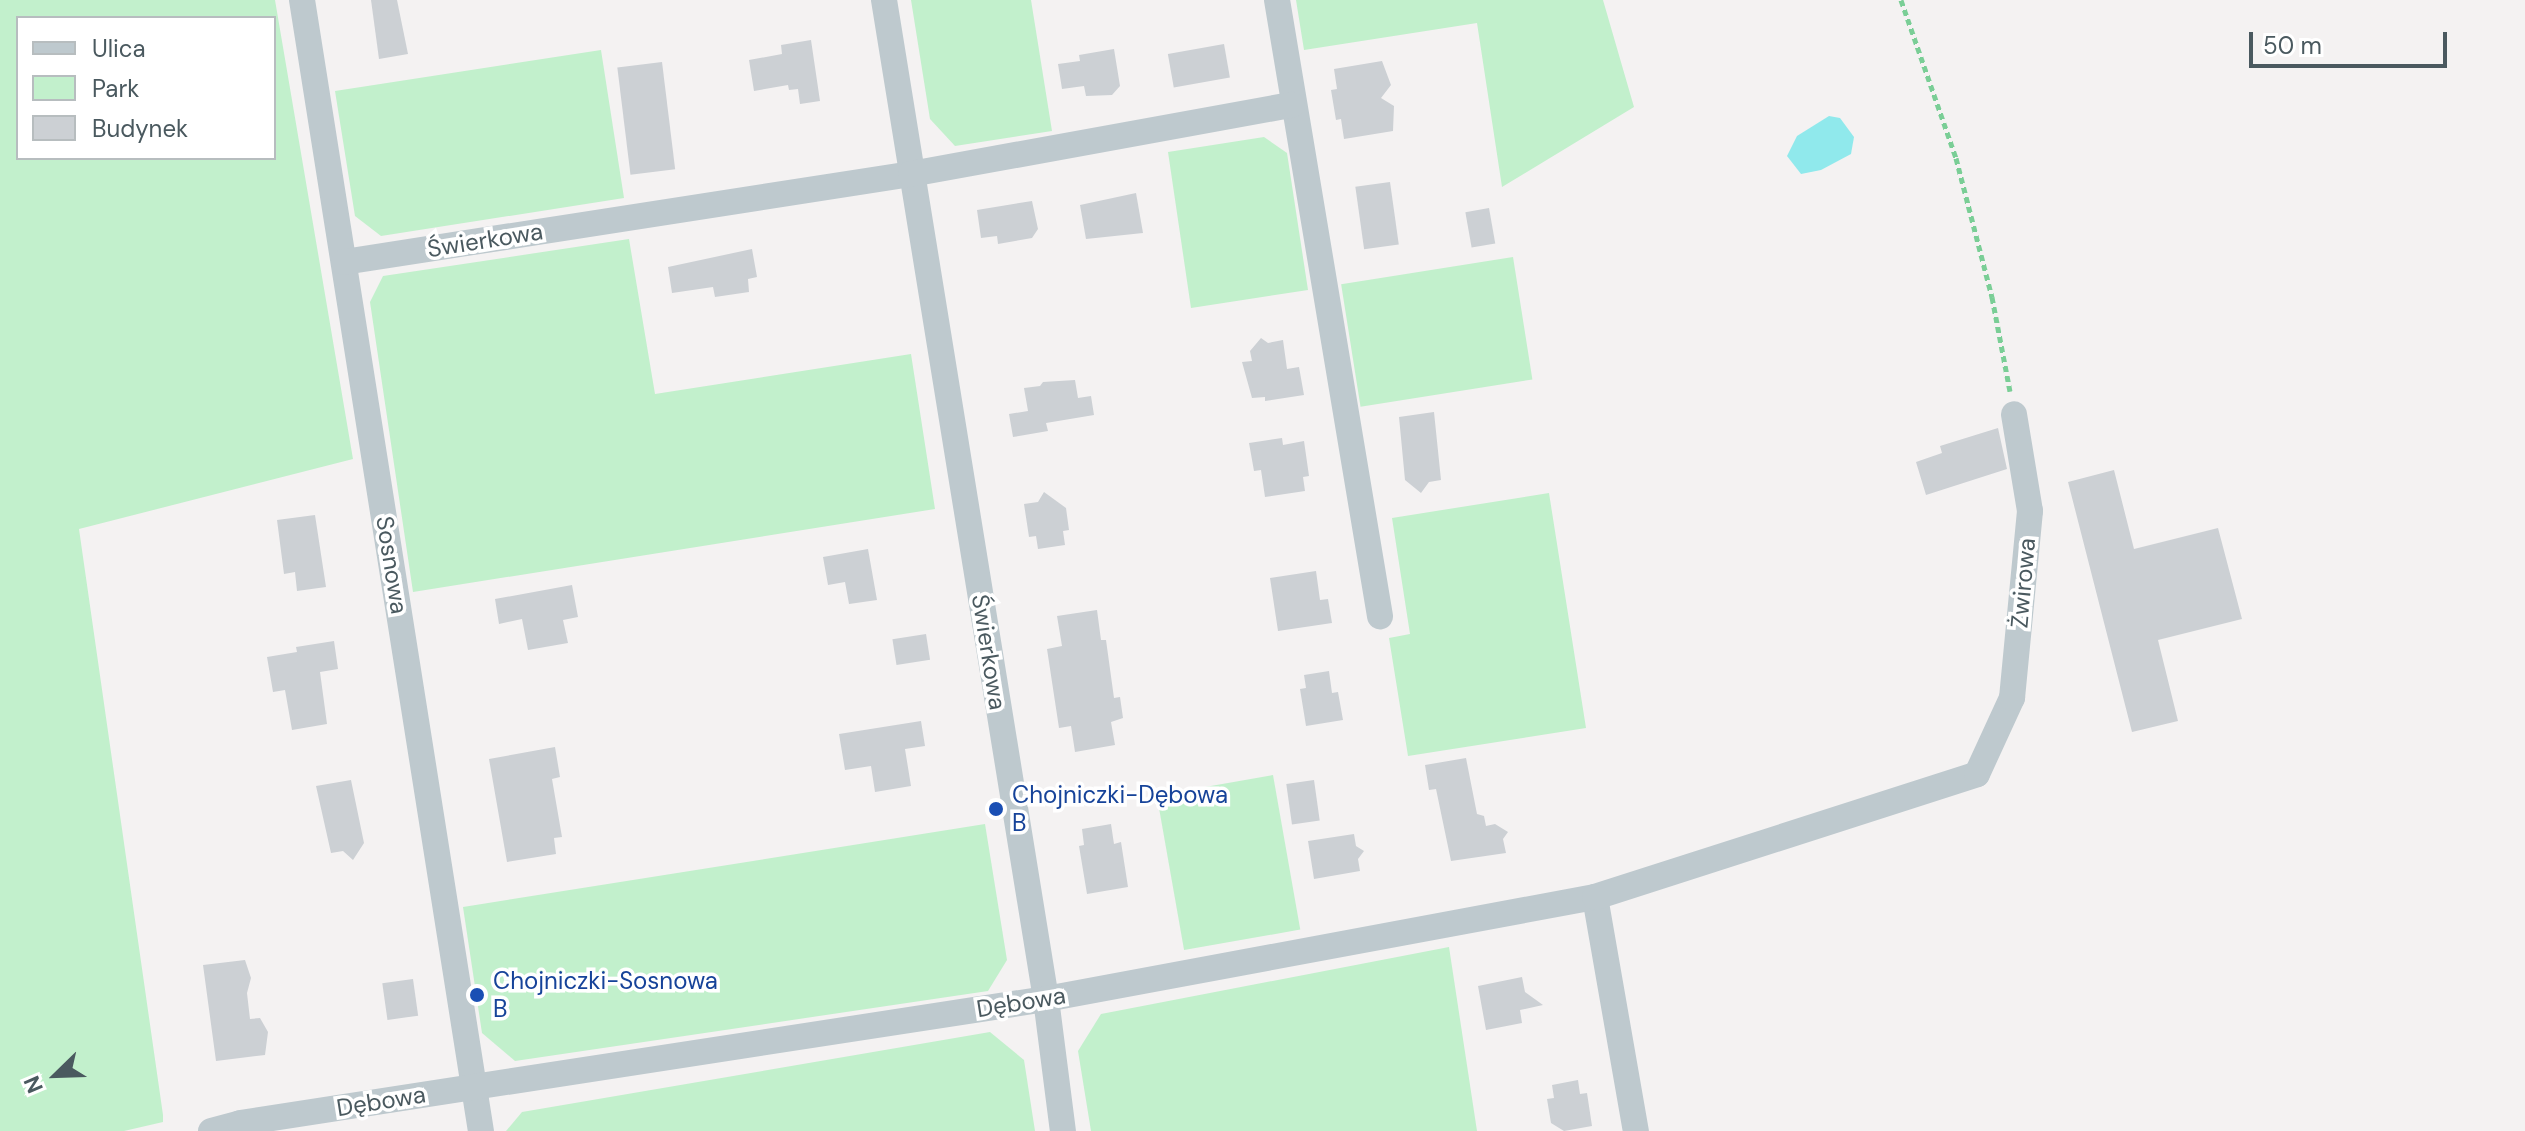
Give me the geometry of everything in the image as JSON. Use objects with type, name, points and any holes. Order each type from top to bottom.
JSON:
[{"type":"street","name":"Sosnowa","points":[[302,0],[481,1131]]},
{"type":"street","name":"Świerkowa","points":[[884,0],[1046,999],[1063,1131]]},
{"type":"street","points":[[1277,0],[1292,105],[1380,616]]},
{"type":"street","name":"Świerkowa","points":[[344,262],[911,174],[1292,105]]},
{"type":"street","name":"Żwirowa","points":[[1595,897],[1977,774],[2012,698],[2030,511],[2014,414]]},
{"type":"street","points":[[1595,897],[1636,1131]]},
{"type":"street","name":"Dębowa","points":[[211,1131],[240,1123],[1046,999],[1595,897]]},
{"type":"path","points":[[1901,0],[1956,158],[1992,297],[2014,414]]},
{"type":"green space","points":[[0,0],[275,0],[353,459],[79,529],[163,1115],[163,1122],[124,1131],[0,1131]]},
{"type":"green space","points":[[911,0],[1031,0],[1052,131],[955,146],[930,119]]},
{"type":"green space","points":[[1296,0],[1603,0],[1634,107],[1502,187],[1477,23],[1304,50]]},
{"type":"green space","points":[[601,50],[624,198],[381,236],[355,216],[335,91]]},
{"type":"green space","points":[[1264,137],[1287,153],[1308,290],[1191,308],[1168,152]]},
{"type":"green space","points":[[629,239],[655,394],[911,354],[935,509],[413,592],[370,302],[383,276]]},
{"type":"green space","points":[[1513,257],[1532,379],[1361,407],[1341,284]]},
{"type":"green space","points":[[1549,493],[1586,728],[1408,756],[1389,638],[1410,634],[1392,518]]},
{"type":"green space","points":[[1273,775],[1300,930],[1184,950],[1157,795]]},
{"type":"green space","points":[[985,824],[1007,960],[988,991],[515,1061],[482,1033],[463,907]]},
{"type":"green space","points":[[1449,947],[1477,1131],[1091,1131],[1078,1051],[1101,1014]]},
{"type":"green space","points":[[990,1032],[1024,1060],[1035,1131],[506,1131],[522,1112]]},
{"type":"water","points":[[1829,116],[1840,118],[1854,137],[1851,154],[1821,170],[1801,174],[1787,156],[1797,136]]},
{"type":"building","points":[[371,0],[397,0],[408,54],[379,59]]},
{"type":"building","points":[[811,40],[820,101],[800,104],[798,89],[789,90],[788,85],[754,91],[749,60],[782,54],[781,45]]},
{"type":"building","points":[[1224,44],[1230,77],[1174,87],[1168,54]]},
{"type":"building","points":[[1114,49],[1120,86],[1112,95],[1086,96],[1084,86],[1062,89],[1058,64],[1080,61],[1079,55]]},
{"type":"building","points":[[1382,61],[1391,85],[1381,98],[1394,106],[1393,131],[1344,139],[1341,119],[1336,120],[1331,90],[1337,89],[1334,69]]},
{"type":"building","points":[[662,62],[675,169],[630,175],[617,67]]},
{"type":"building","points":[[1390,182],[1399,244],[1364,249],[1355,187]]},
{"type":"building","points":[[1136,193],[1143,233],[1086,239],[1080,205]]},
{"type":"building","points":[[1032,201],[1038,229],[1032,238],[998,244],[997,236],[981,238],[977,210]]},
{"type":"building","points":[[1489,208],[1495,243],[1472,248],[1465,212]]},
{"type":"building","points":[[752,249],[757,277],[748,279],[749,292],[715,297],[713,287],[672,293],[668,267]]},
{"type":"building","points":[[1261,338],[1268,343],[1283,340],[1287,369],[1299,367],[1304,395],[1265,401],[1265,397],[1252,398],[1242,362],[1252,361],[1250,351]]},
{"type":"building","points":[[1075,380],[1078,398],[1091,396],[1094,415],[1046,423],[1048,431],[1013,437],[1009,414],[1028,411],[1024,388],[1040,386],[1043,382]]},
{"type":"building","points":[[1434,412],[1441,480],[1429,482],[1421,493],[1405,480],[1399,417]]},
{"type":"building","points":[[1998,428],[2007,469],[1926,495],[1916,462],[1942,453],[1940,446]]},
{"type":"building","points":[[1282,438],[1283,445],[1304,441],[1309,476],[1303,477],[1305,491],[1265,497],[1261,470],[1254,471],[1249,443]]},
{"type":"building","points":[[2114,470],[2134,549],[2218,528],[2242,619],[2158,640],[2178,721],[2132,732],[2068,482]]},
{"type":"building","points":[[1044,492],[1066,508],[1069,530],[1063,531],[1065,545],[1038,549],[1036,536],[1029,537],[1024,504],[1038,502]]},
{"type":"building","points":[[315,515],[326,587],[297,591],[295,572],[284,574],[277,520]]},
{"type":"building","points":[[868,549],[877,600],[849,604],[845,582],[828,585],[823,557]]},
{"type":"building","points":[[1316,571],[1320,600],[1328,599],[1332,623],[1278,631],[1270,578]]},
{"type":"building","points":[[572,585],[578,617],[563,620],[568,643],[528,650],[522,619],[499,624],[495,599]]},
{"type":"building","points":[[1097,610],[1101,640],[1106,640],[1114,698],[1120,697],[1123,718],[1111,722],[1115,745],[1075,752],[1071,726],[1059,728],[1047,649],[1062,646],[1057,616]]},
{"type":"building","points":[[926,634],[930,660],[896,665],[892,639]]},
{"type":"building","points":[[334,641],[338,669],[320,672],[327,724],[292,730],[285,690],[273,692],[267,657],[297,652],[296,647]]},
{"type":"building","points":[[1329,671],[1332,693],[1338,692],[1343,720],[1306,726],[1300,689],[1306,688],[1304,675]]},
{"type":"building","points":[[921,721],[925,746],[905,749],[911,786],[875,792],[871,766],[845,770],[839,734]]},
{"type":"building","points":[[555,747],[560,777],[552,779],[562,837],[554,838],[556,854],[507,862],[489,759]]},
{"type":"building","points":[[1466,758],[1477,814],[1484,816],[1486,826],[1495,824],[1508,832],[1503,839],[1506,853],[1451,861],[1436,789],[1429,790],[1425,765]]},
{"type":"building","points":[[351,780],[364,843],[353,860],[343,851],[331,853],[316,786]]},
{"type":"building","points":[[1314,780],[1320,821],[1292,824],[1286,784]]},
{"type":"building","points":[[1111,824],[1114,844],[1121,842],[1128,887],[1087,894],[1079,846],[1084,845],[1082,829]]},
{"type":"building","points":[[1354,834],[1356,846],[1364,851],[1358,859],[1360,871],[1314,879],[1308,841]]},
{"type":"building","points":[[245,960],[251,978],[247,993],[250,1019],[260,1018],[268,1032],[265,1055],[216,1061],[203,965]]},
{"type":"building","points":[[1522,977],[1525,992],[1543,1005],[1520,1010],[1522,1023],[1486,1030],[1478,986]]},
{"type":"building","points":[[413,979],[418,1016],[387,1020],[382,983]]},
{"type":"building","points":[[1578,1080],[1580,1094],[1587,1093],[1592,1126],[1564,1131],[1551,1123],[1547,1099],[1554,1098],[1552,1085]]},
{"type":"place","name":"Chojniczki-Dębowa B","points":[[996,809]]},
{"type":"place","name":"Chojniczki-Sosnowa B","points":[[477,995]]}]
